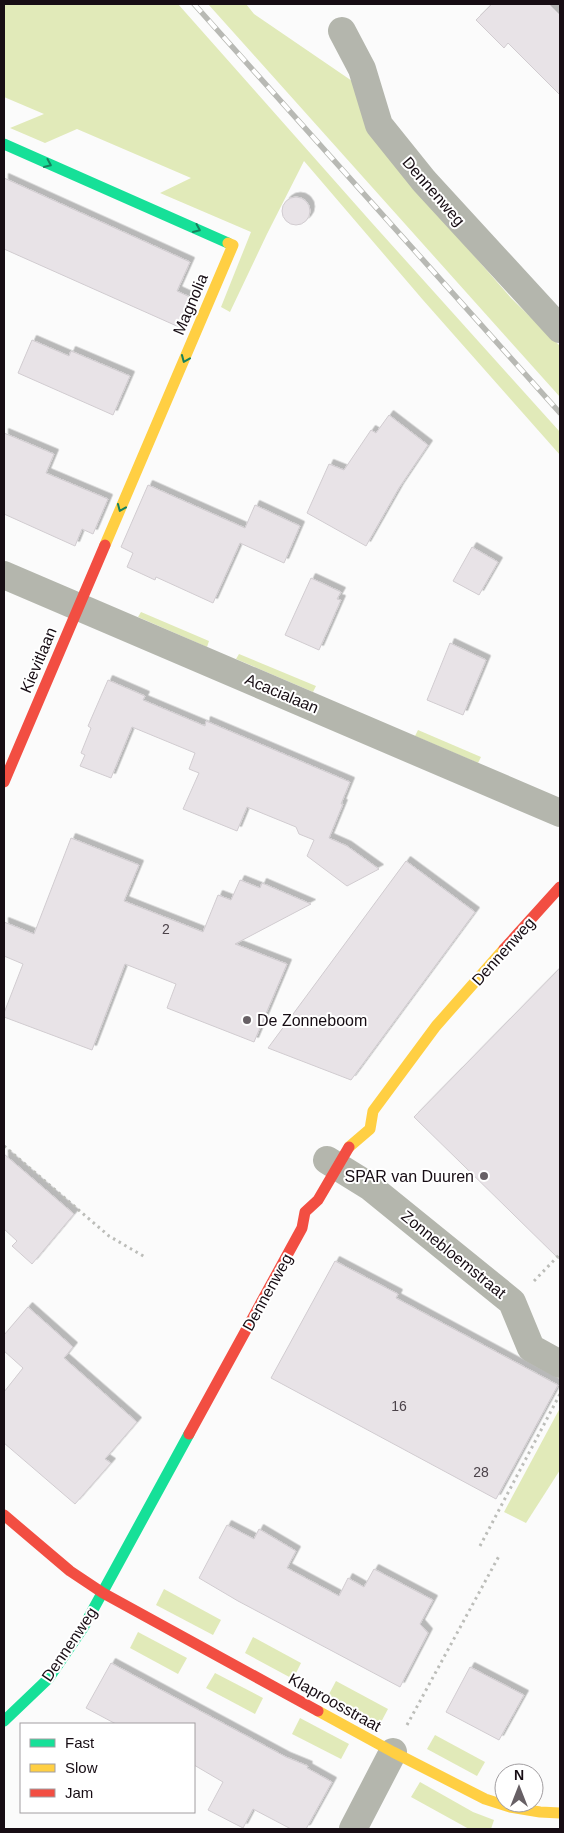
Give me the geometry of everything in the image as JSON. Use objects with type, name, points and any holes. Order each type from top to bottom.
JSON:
[{"type":"street","name":"Dennenweg","points":[[342,31],[362,70],[379,125],[424,181],[560,329]]},
{"type":"street","name":"Magnolia","points":[[4,144],[233,245],[79,606]]},
{"type":"street","name":"Acacialaan","points":[[4,575],[560,814]]},
{"type":"street","name":"Kievitlaan","points":[[4,782],[79,606]]},
{"type":"street","name":"Dennenweg","points":[[4,1721],[49,1678],[83,1628],[302,1228],[305,1212],[318,1200],[332,1163],[370,1129],[373,1111],[436,1026],[560,888]]},
{"type":"street","name":"Zonnebloemstraat","points":[[332,1163],[369,1186],[512,1302],[531,1348],[560,1364]]},
{"type":"street","name":"Klaproosstraat","points":[[4,1515],[70,1571],[103,1593],[393,1752],[485,1799],[510,1807],[560,1813]]},
{"type":"street","points":[[353,1829],[393,1752]]},
{"type":"path","points":[[4,1146],[109,1236],[145,1257]]},
{"type":"path","points":[[512,1302],[560,1254]]},
{"type":"path","points":[[480,1546],[560,1394]]},
{"type":"path","points":[[393,1752],[498,1556]]},
{"type":"green space","points":[[4,4],[178,4],[560,432],[560,455],[423,300],[304,161],[230,312],[221,307],[251,232],[160,193],[191,178],[77,129],[45,143],[10,128],[44,114],[4,97]]},
{"type":"green space","points":[[208,4],[246,4],[254,14],[355,83],[400,171],[511,298],[560,346],[560,397]]},
{"type":"green space","points":[[141,612],[209,641],[207,647],[138,617]]},
{"type":"green space","points":[[239,654],[316,686],[313,692],[236,659]]},
{"type":"green space","points":[[418,730],[481,757],[478,763],[415,736]]},
{"type":"green space","points":[[560,1408],[560,1470],[526,1523],[504,1512]]},
{"type":"green space","points":[[164,1589],[221,1620],[213,1635],[156,1605]]},
{"type":"green space","points":[[138,1632],[187,1658],[178,1674],[130,1648]]},
{"type":"green space","points":[[253,1637],[301,1663],[293,1679],[245,1653]]},
{"type":"green space","points":[[215,1673],[263,1698],[255,1714],[206,1688]]},
{"type":"green space","points":[[336,1681],[388,1709],[380,1724],[328,1696]]},
{"type":"green space","points":[[300,1718],[349,1744],[341,1759],[292,1734]]},
{"type":"green space","points":[[435,1735],[485,1762],[477,1776],[427,1749]]},
{"type":"green space","points":[[420,1782],[473,1812],[494,1820],[491,1829],[469,1829],[411,1797]]},
{"type":"building","points":[[492,4],[549,4],[560,15],[560,95],[508,43],[504,48],[476,20]]},
{"type":"building","points":[[4,178],[190,262],[177,291],[192,298],[179,327],[4,249]]},
{"type":"building","points":[[296,197],[306,201],[310,211],[306,221],[296,225],[286,221],[282,211],[286,201]]},
{"type":"building","points":[[32,340],[69,356],[71,351],[130,376],[113,415],[18,373]]},
{"type":"building","points":[[389,415],[428,445],[399,488],[366,546],[307,513],[329,464],[344,470],[371,430],[376,433]]},
{"type":"building","points":[[4,433],[54,454],[46,473],[108,499],[93,534],[82,529],[75,546],[4,514]]},
{"type":"building","points":[[148,485],[245,528],[255,505],[300,526],[284,563],[240,543],[213,603],[156,577],[155,580],[127,567],[133,553],[121,547]]},
{"type":"building","points":[[472,547],[498,562],[479,595],[453,581]]},
{"type":"building","points":[[311,578],[341,592],[337,599],[341,600],[319,650],[285,635]]},
{"type":"building","points":[[450,643],[486,660],[463,715],[427,700]]},
{"type":"building","points":[[108,680],[145,696],[143,700],[205,726],[206,721],[350,782],[329,838],[347,846],[379,869],[347,886],[307,856],[314,840],[299,834],[296,827],[247,807],[237,831],[183,809],[199,773],[189,769],[195,753],[132,727],[111,778],[80,766],[85,755],[81,753],[91,728],[88,726]]},
{"type":"building","points":[[71,838],[139,865],[124,901],[203,932],[218,895],[231,900],[240,880],[260,888],[262,883],[311,904],[235,944],[287,964],[254,1042],[167,1008],[176,984],[125,964],[92,1050],[4,1017],[23,964],[4,956],[4,922],[34,934]]},
{"type":"building","points":[[406,861],[475,912],[351,1080],[268,1048]]},
{"type":"building","points":[[560,968],[560,1260],[414,1117]]},
{"type":"building","points":[[4,1154],[74,1214],[32,1264],[12,1246],[17,1241],[4,1229]]},
{"type":"building","points":[[335,1261],[398,1294],[396,1298],[558,1385],[496,1499],[271,1378]]},
{"type":"building","points":[[28,1307],[73,1347],[64,1358],[137,1422],[105,1459],[111,1463],[75,1504],[4,1443],[4,1392],[23,1368],[4,1351],[4,1335]]},
{"type":"building","points":[[227,1525],[254,1539],[259,1529],[296,1551],[287,1568],[339,1596],[348,1578],[364,1587],[374,1569],[433,1600],[420,1624],[428,1633],[400,1687],[238,1601],[199,1578]]},
{"type":"building","points":[[111,1663],[286,1757],[308,1766],[307,1768],[332,1782],[306,1829],[291,1829],[253,1809],[243,1828],[208,1810],[223,1782],[195,1766],[195,1723],[114,1723],[86,1708]]},
{"type":"building","points":[[470,1667],[524,1695],[499,1740],[446,1712]]},
{"type":"railway","points":[[194,4],[560,413]]},
{"type":"traffic: fast","points":[[4,144],[228,243]]},
{"type":"traffic: fast","points":[[4,1721],[49,1678],[83,1628],[189,1434]]},
{"type":"traffic: slow","points":[[105,545],[233,245],[228,243]]},
{"type":"traffic: slow","points":[[349,1147],[370,1129],[373,1111],[436,1026],[504,949]]},
{"type":"traffic: slow","points":[[318,1711],[485,1799],[510,1807],[560,1813]]},
{"type":"traffic: jam","points":[[4,782],[105,545]]},
{"type":"traffic: jam","points":[[504,949],[560,887]]},
{"type":"traffic: jam","points":[[189,1434],[302,1228],[305,1212],[318,1200],[349,1147]]},
{"type":"traffic: jam","points":[[4,1515],[70,1571],[103,1593],[318,1711]]},
{"type":"place","name":"De Zonneboom","points":[[247,1020]]},
{"type":"place","name":"SPAR van Duuren","points":[[484,1176]]}]
